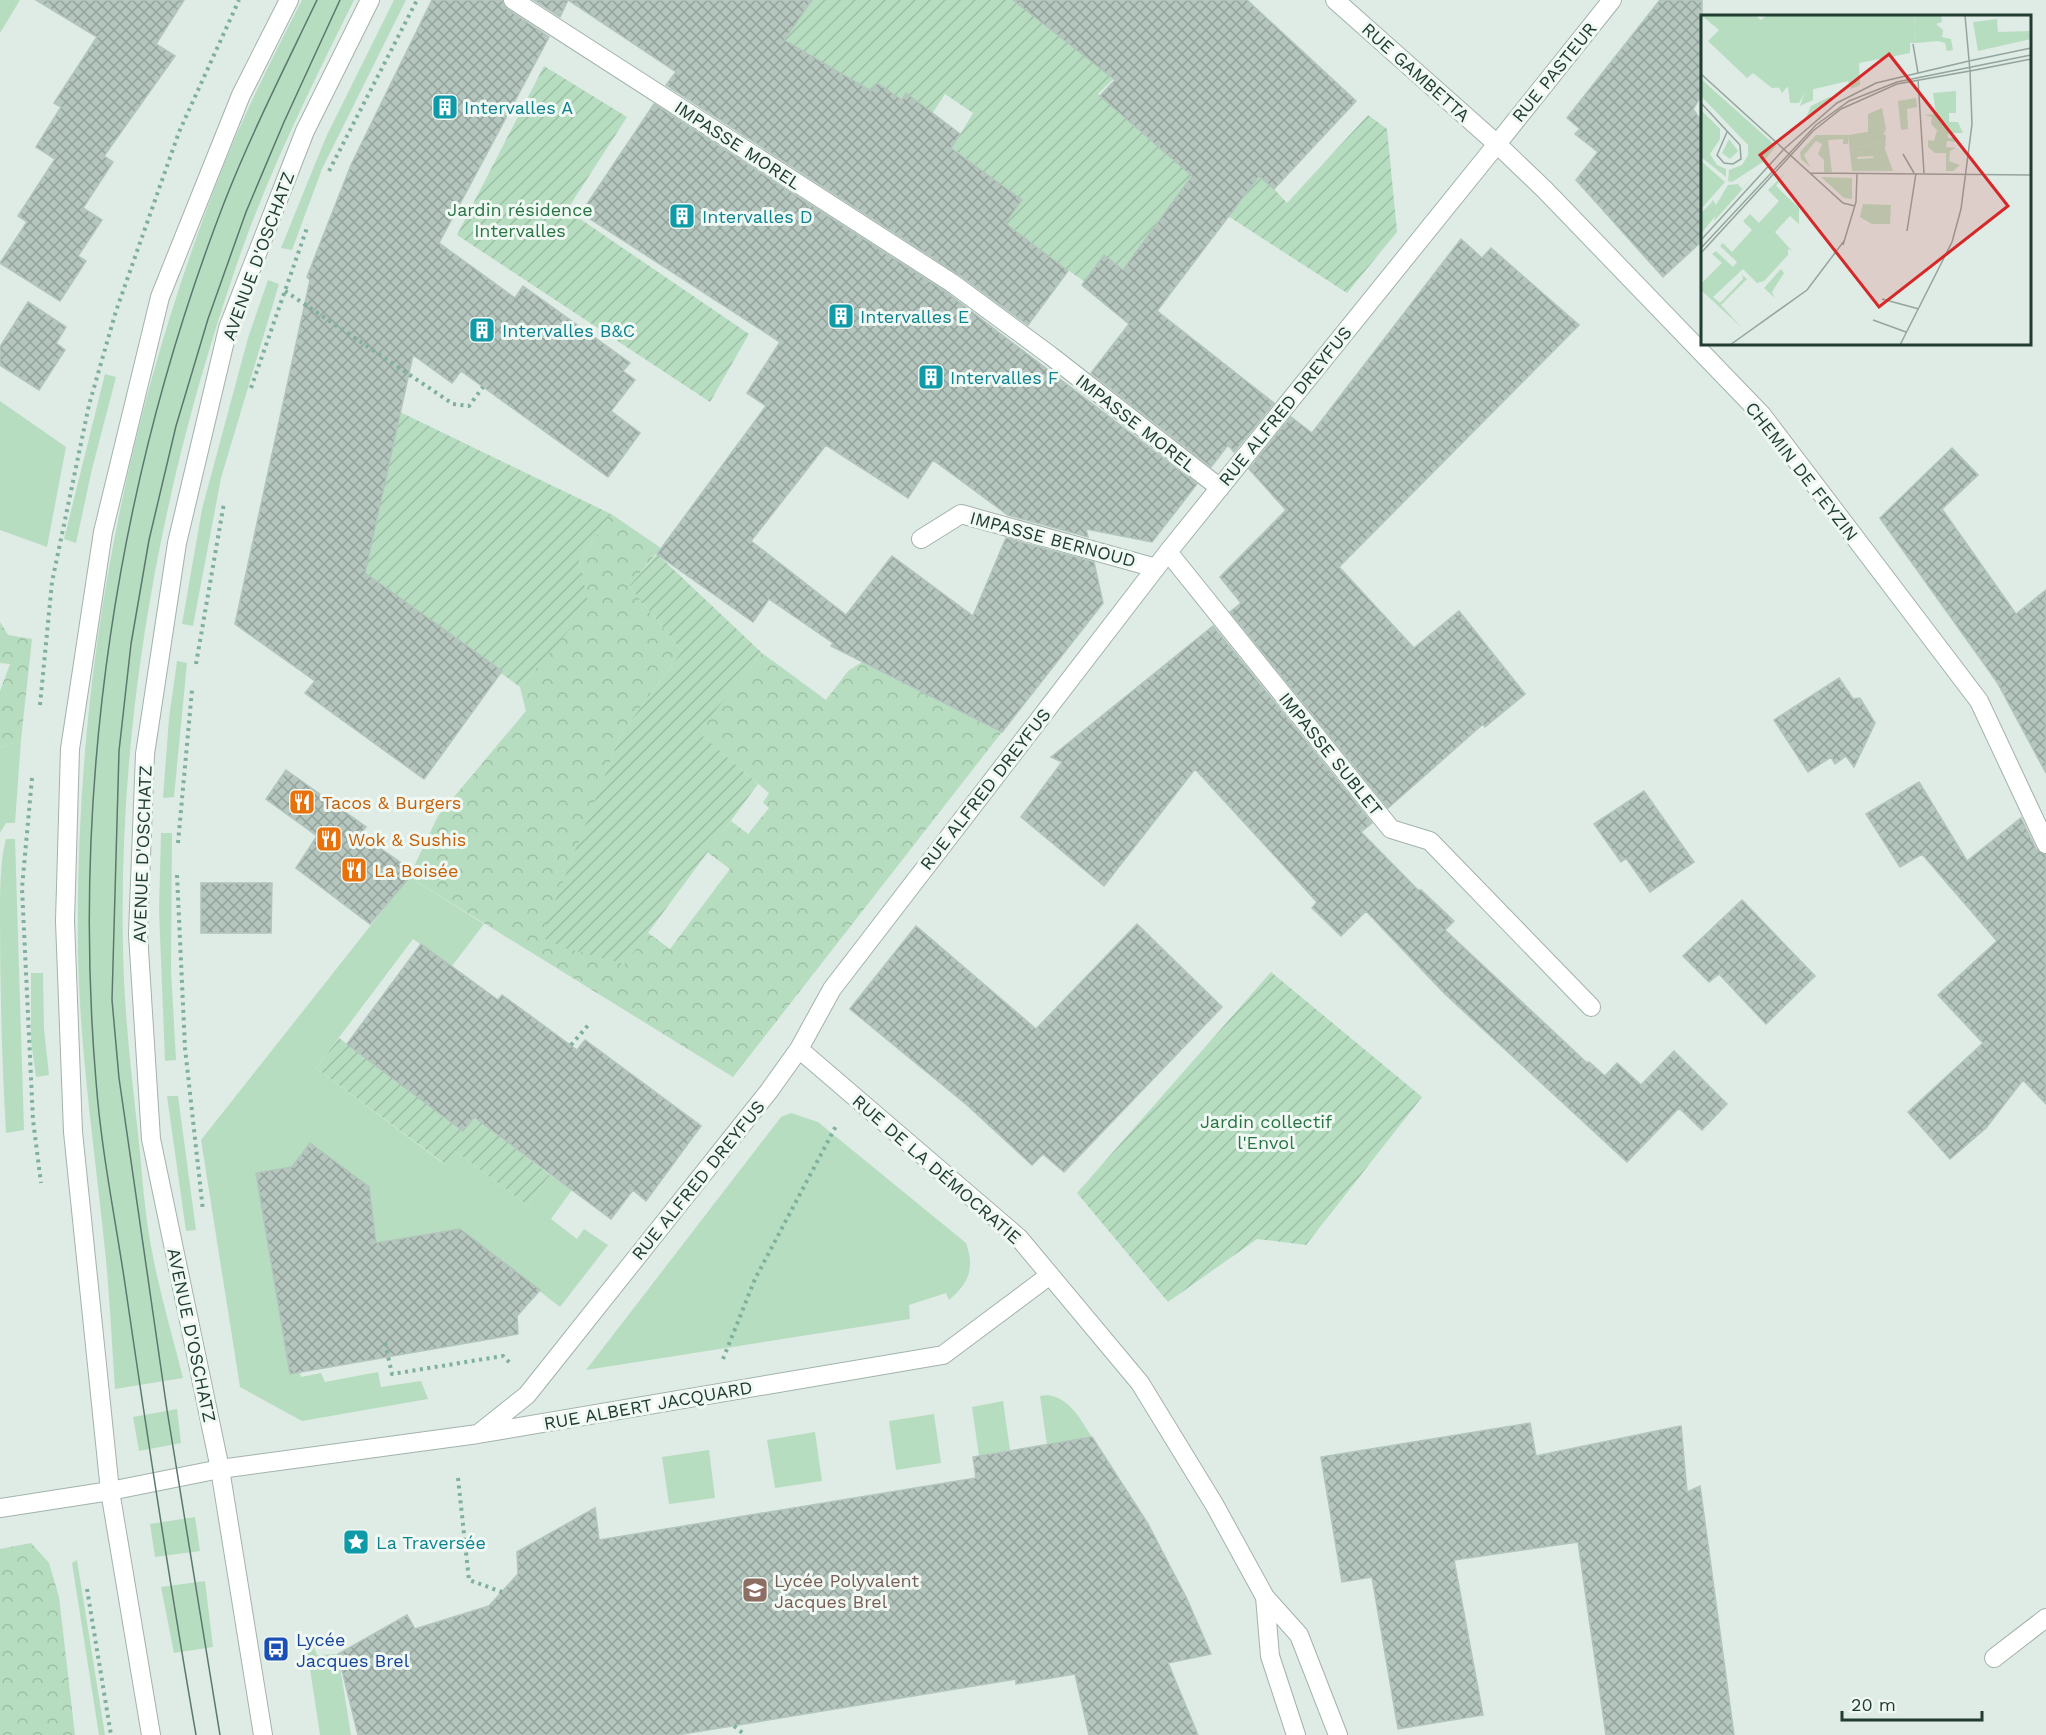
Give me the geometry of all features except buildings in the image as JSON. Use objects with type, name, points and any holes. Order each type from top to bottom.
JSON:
[{"type":"street","points":[[151,1735],[110,1491],[74,1132],[65,921],[70,749],[103,532],[160,297],[241,95],[289,0]]},
{"type":"street","name":"AVENUE D'OSCHATZ","points":[[263,1735],[220,1469],[152,1139],[138,934],[145,754],[177,543],[228,328],[305,131],[370,0]]},
{"type":"street","name":"IMPASSE MOREL","points":[[513,0],[952,283],[1051,356],[1220,488]]},
{"type":"street","name":"RUE GAMBETTA","points":[[1335,0],[1497,144]]},
{"type":"street","name":"RUE PASTEUR","points":[[1497,144],[1612,0]]},
{"type":"street","name":"RUE ALFRED DREYFUS","points":[[478,1434],[531,1389],[769,1091],[799,1050],[832,989],[1155,568],[1497,144]]},
{"type":"street","name":"CHEMIN DE FEYZIN","points":[[1497,144],[1545,190],[1762,416],[1979,701],[2046,844]]},
{"type":"street","name":"IMPASSE BERNOUD","points":[[921,539],[962,514],[1155,568]]},
{"type":"street","name":"IMPASSE SUBLET","points":[[1168,552],[1391,829],[1430,841],[1591,1007]]},
{"type":"street","name":"RUE DE LA DÉMOCRATIE","points":[[799,1050],[1019,1238],[1140,1383],[1214,1504],[1265,1597],[1299,1635],[1338,1735]]},
{"type":"street","name":"RUE ALBERT JACQUARD","points":[[0,1508],[110,1491],[220,1469],[478,1434],[943,1355],[1050,1275]]},
{"type":"street","name":"RUE DE LA DÉMOCRATIE","points":[[1265,1597],[1270,1656],[1296,1735]]},
{"type":"street","points":[[1994,1658],[2046,1618]]},
{"type":"path","points":[[327,173],[417,0]]},
{"type":"path","points":[[248,398],[311,215]]},
{"type":"path","points":[[285,291],[453,404],[470,406],[483,387]]},
{"type":"path","points":[[194,675],[227,491]]},
{"type":"path","points":[[177,852],[192,687]]},
{"type":"path","points":[[176,864],[185,1048],[204,1215]]},
{"type":"path","points":[[571,1045],[590,1023]]},
{"type":"path","points":[[712,1394],[755,1279],[834,1128],[857,1099]]},
{"type":"path","points":[[385,1343],[392,1374],[503,1356],[531,1389]]},
{"type":"path","points":[[459,1478],[469,1580],[502,1592]]},
{"type":"path","points":[[87,1589],[111,1735]]},
{"type":"path","points":[[734,1726],[745,1735]]},
{"type":"green space","points":[[0,0],[20,0],[0,33]]},
{"type":"green space","points":[[302,0],[354,0],[263,194],[211,344],[187,428],[167,513],[150,599],[137,686],[128,773],[123,861],[125,994],[130,1064],[149,1232],[158,1279],[183,1378],[115,1389],[106,1260],[79,992],[79,852],[85,751],[96,650],[112,550],[133,452],[159,354],[190,257],[225,162],[252,101]]},
{"type":"green space","points":[[394,0],[406,0],[322,169],[292,250],[281,248],[326,137]]},
{"type":"green space","points":[[797,0],[1053,0],[1038,20],[1087,58],[1173,20],[1098,94],[1145,135],[1218,60],[1274,189],[1287,203],[1368,115],[1387,129],[1397,232],[1347,293],[1228,216],[1195,173],[1123,270],[1104,255],[1085,282],[1048,256],[965,239],[1006,218],[1022,200],[952,148],[973,113],[945,94],[932,114],[906,93],[902,100],[875,86],[856,114],[841,73],[806,53],[735,111]]},
{"type":"green space","name":"Jardin résidence Intervalles","points":[[544,66],[627,117],[567,210],[749,334],[710,402],[457,235]]},
{"type":"green space","points":[[268,280],[279,284],[221,478],[193,626],[182,624],[202,509],[248,338]]},
{"type":"green space","points":[[105,374],[116,377],[76,543],[64,539]]},
{"type":"green space","points":[[0,401],[66,447],[47,547],[0,530]]},
{"type":"green space","points":[[400,412],[611,514],[579,560],[589,607],[520,687],[365,573]]},
{"type":"green space","points":[[611,514],[661,548],[629,586],[682,651],[621,734],[542,937],[624,964],[647,932],[670,949],[730,869],[707,852],[731,821],[748,834],[769,808],[763,803],[769,793],[697,732],[762,653],[826,700],[848,671],[862,662],[1002,732],[733,1077],[409,877],[438,816],[526,711],[520,687],[588,607],[579,560]]},
{"type":"green space","points":[[657,554],[762,653],[698,732],[758,784],[625,964],[565,948],[541,937],[621,734],[682,651],[629,586]]},
{"type":"green space","points":[[0,622],[8,635],[32,639],[21,740],[0,748],[0,691],[10,664],[0,663]]},
{"type":"green space","points":[[177,661],[187,663],[174,797],[163,798],[169,718]]},
{"type":"green space","points":[[21,740],[15,823],[6,823],[0,833],[0,748]]},
{"type":"green space","points":[[161,833],[172,833],[171,970],[176,1060],[165,1061],[159,910]]},
{"type":"green space","points":[[6,839],[15,839],[24,1130],[6,1133],[0,890]]},
{"type":"green space","points":[[409,877],[484,924],[452,966],[413,939],[316,1068],[444,1164],[455,1151],[527,1205],[550,1175],[572,1190],[551,1219],[577,1239],[584,1229],[608,1245],[560,1307],[460,1229],[376,1243],[369,1187],[310,1143],[292,1167],[256,1173],[301,1377],[321,1373],[325,1382],[378,1372],[381,1387],[421,1381],[428,1399],[302,1421],[240,1387],[201,1140]]},
{"type":"green space","name":"Jardin collectif l'Envol","points":[[1271,972],[1422,1097],[1306,1245],[1257,1239],[1168,1302],[1077,1193]]},
{"type":"green space","points":[[31,973],[43,973],[44,1029],[49,1075],[36,1077],[31,1041]]},
{"type":"green space","points":[[339,1038],[463,1131],[474,1117],[550,1175],[527,1205],[455,1151],[445,1164],[316,1068]]},
{"type":"green space","points":[[167,1096],[178,1096],[196,1230],[186,1231]]},
{"type":"green space","points":[[791,1113],[818,1122],[966,1243],[970,1268],[966,1281],[956,1294],[949,1300],[946,1293],[909,1305],[910,1319],[586,1370],[781,1117]]},
{"type":"green space","points":[[1048,1395],[1069,1405],[1092,1437],[1047,1445],[1040,1396]]},
{"type":"green space","points":[[1003,1401],[1010,1450],[979,1456],[972,1407]]},
{"type":"green space","points":[[177,1409],[181,1443],[139,1451],[133,1417]]},
{"type":"green space","points":[[934,1414],[941,1463],[896,1470],[889,1421]]},
{"type":"green space","points":[[815,1432],[822,1481],[775,1488],[767,1440]]},
{"type":"green space","points":[[709,1450],[715,1498],[669,1504],[662,1457]]},
{"type":"green space","points":[[195,1517],[200,1551],[155,1557],[150,1524]]},
{"type":"green space","points":[[31,1543],[49,1563],[59,1597],[75,1735],[0,1735],[0,1549]]},
{"type":"green space","points":[[77,1560],[105,1735],[99,1735],[72,1563]]},
{"type":"green space","points":[[205,1581],[213,1647],[174,1653],[161,1587]]},
{"type":"green space","points":[[314,1647],[317,1655],[338,1654],[351,1735],[320,1735],[307,1649]]},
{"type":"tram line","points":[[196,1735],[159,1510],[98,1106],[90,970],[90,858],[97,746],[110,635],[130,524],[155,415],[187,308],[234,177],[317,0]]},
{"type":"tram line","points":[[220,1735],[167,1410],[119,1078],[112,1000],[119,751],[131,644],[149,540],[176,426],[208,319],[246,212],[340,0]]},
{"type":"place","name":"Intervalles A","points":[[445,107]]},
{"type":"place","name":"Intervalles D","points":[[682,216]]},
{"type":"place","name":"Intervalles E","points":[[841,316]]},
{"type":"place","name":"Intervalles B&C","points":[[482,330]]},
{"type":"place","name":"Intervalles F","points":[[931,377]]},
{"type":"place","name":"Tacos & Burgers","points":[[302,802]]},
{"type":"place","name":"Wok & Sushis","points":[[329,839]]},
{"type":"place","name":"La Boisée","points":[[354,870]]},
{"type":"place","name":"La Traversée","points":[[356,1542]]},
{"type":"place","name":"Lycée Polyvalent Jacques Brel","points":[[755,1590]]},
{"type":"place","name":"Lycée Jacques Brel","points":[[276,1649]]}]
